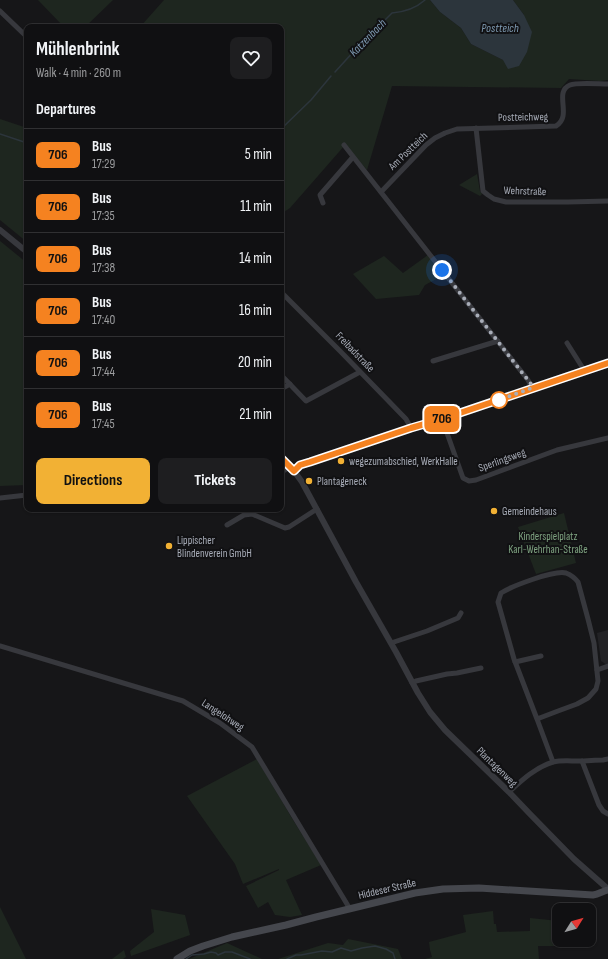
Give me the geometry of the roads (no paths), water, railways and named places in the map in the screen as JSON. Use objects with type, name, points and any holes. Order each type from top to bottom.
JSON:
[{"type":"main road","name":"Hiddeser Straße","points":[[177,959],[190,951],[214,942],[415,893],[443,889],[479,888],[593,895],[608,889]]},
{"type":"street","points":[[0,11],[24,34]]},
{"type":"street","name":"Postteichweg","points":[[476,128],[556,126],[560,124],[562,120],[562,93],[568,85],[608,84]]},
{"type":"street","name":"Am Postteich","points":[[381,192],[426,145],[435,138],[457,129],[476,128]]},
{"type":"street","name":"Wehrstraße","points":[[476,128],[483,191],[488,196],[506,202],[608,201]]},
{"type":"street","points":[[344,145],[498,340],[528,380],[532,388]]},
{"type":"street","points":[[323,203],[320,195],[353,157]]},
{"type":"street","points":[[0,230],[24,250]]},
{"type":"street","name":"Freibadstraße","points":[[284,295],[406,419],[411,428]]},
{"type":"street","points":[[433,361],[498,340]]},
{"type":"street","points":[[567,343],[584,370]]},
{"type":"street","points":[[294,471],[300,465],[305,463],[608,363]]},
{"type":"street","points":[[284,378],[306,401],[360,372]]},
{"type":"street","points":[[284,387],[290,384]]},
{"type":"street","name":"Sperlingsweg","points":[[442,419],[463,478],[469,481],[476,480],[557,450],[608,438]]},
{"type":"street","name":"Plantagenweg","points":[[284,461],[302,482],[427,708],[445,730],[509,792],[574,859],[608,889]]},
{"type":"street","points":[[284,470],[289,466]]},
{"type":"street","points":[[0,498],[24,495]]},
{"type":"street","points":[[227,525],[244,515],[252,514],[285,528],[317,509]]},
{"type":"street","points":[[538,719],[577,704],[588,698],[596,689],[598,681],[594,643],[578,582],[575,578],[565,573],[556,573],[536,578],[509,588],[501,593],[498,602],[515,662],[538,719],[553,762]]},
{"type":"street","points":[[391,643],[427,631],[458,618],[462,613]]},
{"type":"street","name":"Langelohweg","points":[[0,646],[183,701],[220,723],[252,746],[350,909]]},
{"type":"street","points":[[515,662],[541,656]]},
{"type":"street","points":[[597,670],[608,666]]},
{"type":"street","points":[[412,683],[447,674],[481,668]]},
{"type":"street","points":[[509,792],[540,767],[553,762],[608,759]]},
{"type":"street","points":[[582,761],[599,805],[603,811],[608,814]]},
{"type":"water","name":"Postteich","points":[[430,0],[513,0],[524,15],[532,32],[527,52],[519,66],[508,69],[503,60],[471,44],[461,28],[440,12]]},
{"type":"waterway","name":"Katzenbach","points":[[335,72],[392,13],[410,10],[425,0]]},
{"type":"waterway","name":"Katzenbach","points":[[284,126],[311,100],[331,76]]},
{"type":"waterway","name":"Katzenbach","points":[[0,134],[24,142]]},
{"type":"waterway","points":[[287,959],[296,955],[322,951],[332,952],[341,948],[351,951],[375,946],[393,953],[395,959]]},
{"type":"waterway","points":[[186,959],[192,955],[211,952],[218,955],[225,952],[232,952],[250,959]]},
{"type":"place","name":"wegezumabschied, WerkHalle","points":[[341,461]]},
{"type":"place","name":"Plantageneck","points":[[309,481]]},
{"type":"place","name":"Gemeindehaus","points":[[494,511]]},
{"type":"place","name":"Lippischer Blindenverein GmbH","points":[[169,546]]},
{"type":"park label","name":"Kinderspielplatz Karl-Wehrhan-Straße","points":[[548,542]]}]
